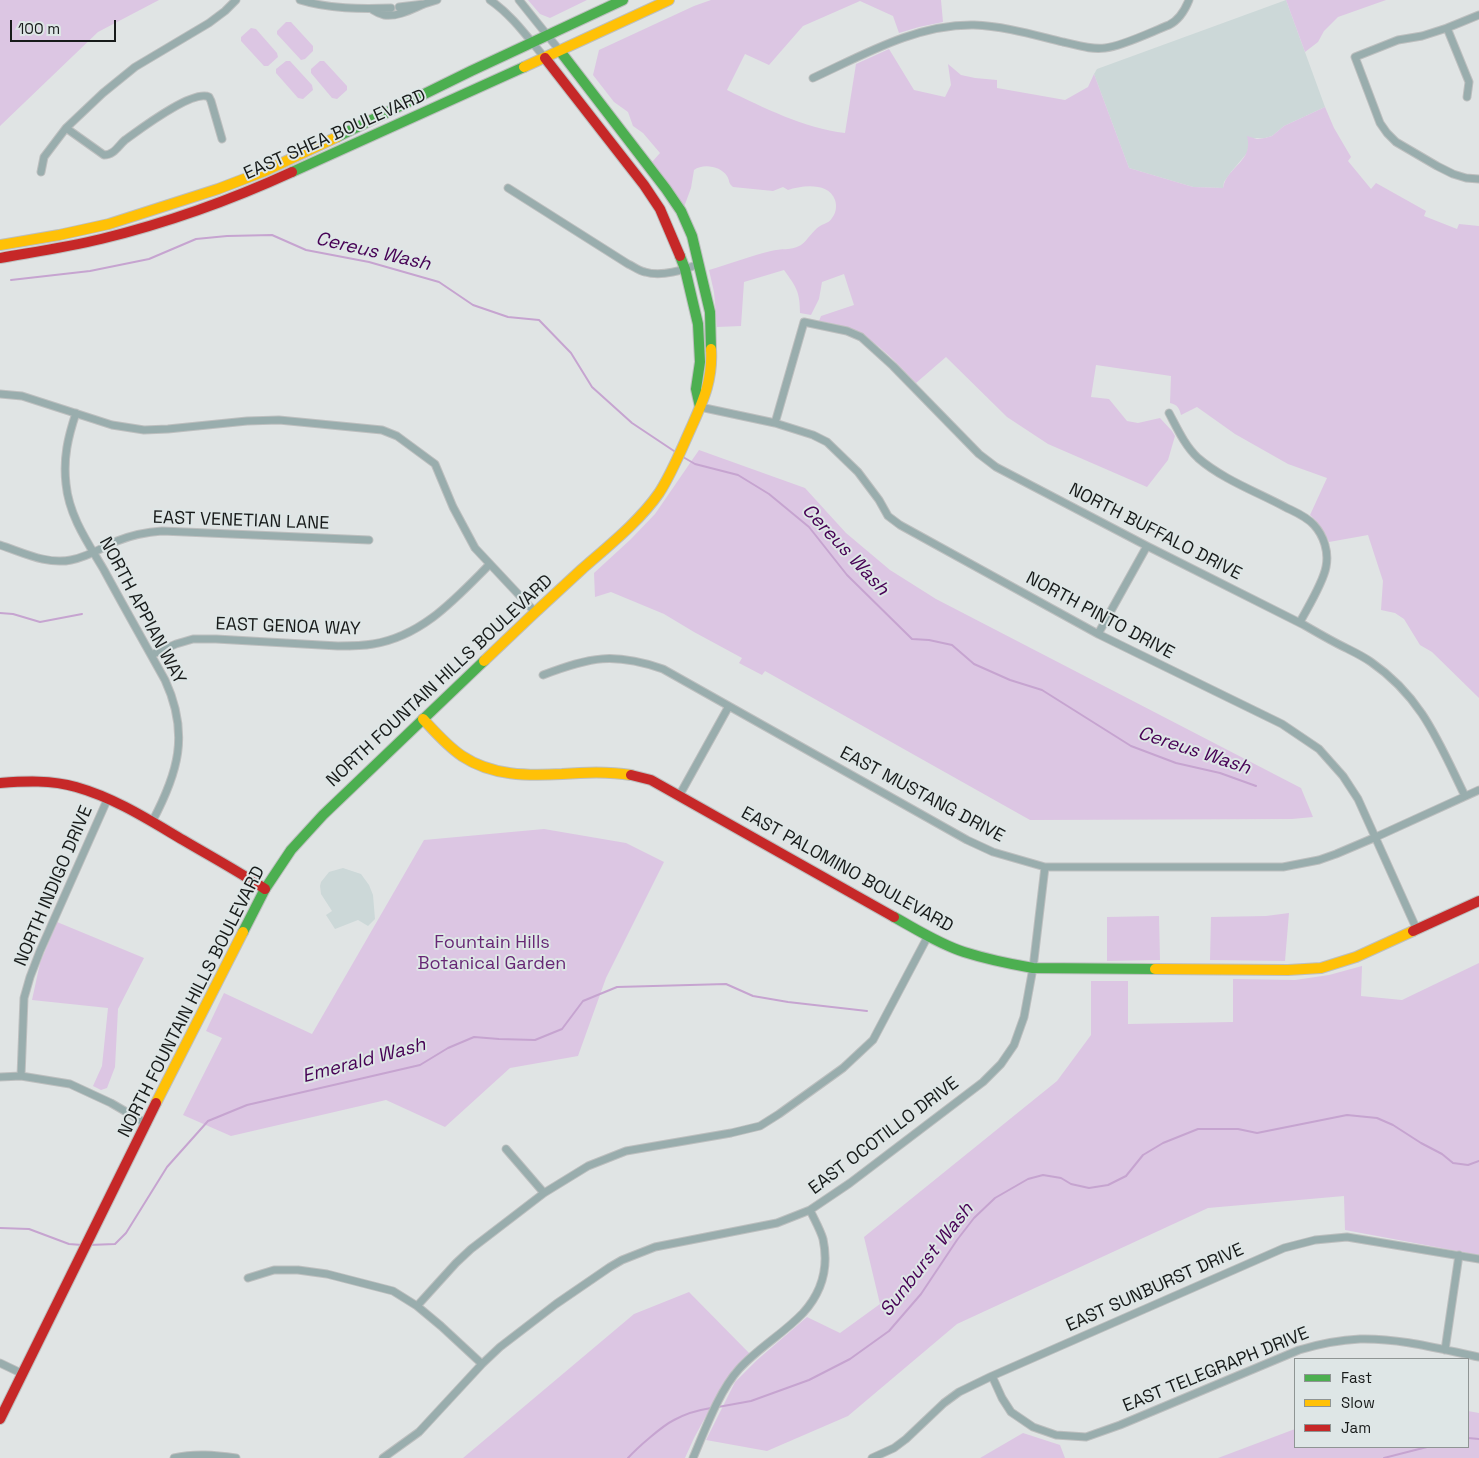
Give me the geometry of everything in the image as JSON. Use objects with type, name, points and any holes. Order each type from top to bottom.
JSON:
[{"type":"main road","name":"EAST SHEA BOULEVARD","points":[[0,245],[109,224],[218,189],[265,171],[623,0]]},
{"type":"main road","name":"EAST SHEA BOULEVARD","points":[[0,258],[101,239],[155,224],[241,195],[467,94],[669,0]]},
{"type":"main road","name":"NORTH FOUNTAIN HILLS BOULEVARD","points":[[0,1419],[204,1007],[265,889],[291,850],[323,815],[423,719],[535,612],[612,543],[658,494],[671,473],[706,394],[712,365],[710,312],[692,236],[681,211],[666,189],[560,50]]},
{"type":"main road","points":[[545,58],[660,209],[682,259],[698,324],[700,362],[696,389],[700,407]]},
{"type":"main road","points":[[51,236],[54,249]]},
{"type":"main road","name":"EAST PALOMINO BOULEVARD","points":[[423,719],[457,753],[470,761],[492,768],[522,775],[602,772],[624,774],[651,780],[928,936],[963,952],[1014,965],[1033,968],[1288,970],[1321,968],[1356,956],[1479,901]]},
{"type":"main road","points":[[0,783],[53,782],[85,789],[108,798],[265,889]]},
{"type":"street","points":[[41,172],[44,157],[66,128],[103,93],[135,67],[209,23],[236,0]]},
{"type":"street","points":[[300,0],[330,3],[355,9],[391,8]]},
{"type":"street","points":[[370,0],[372,9]]},
{"type":"street","points":[[372,9],[384,15],[392,14],[406,12],[437,0]]},
{"type":"street","points":[[490,0],[499,6],[520,28],[545,58]]},
{"type":"street","points":[[520,0],[560,50]]},
{"type":"street","points":[[813,78],[900,39],[920,32],[945,27],[972,25],[998,27],[1088,48],[1115,46],[1174,23],[1183,12],[1189,0]]},
{"type":"street","points":[[399,7],[415,2],[424,4]]},
{"type":"street","points":[[1479,15],[1422,36],[1398,40],[1355,57],[1380,123],[1387,134],[1396,142],[1453,174],[1479,179]]},
{"type":"street","points":[[1447,28],[1469,82],[1467,97]]},
{"type":"street","points":[[66,128],[104,155],[108,155],[113,153],[121,143],[149,122],[192,97],[203,95],[209,97],[211,101],[222,138]]},
{"type":"street","points":[[508,188],[628,264],[645,272],[661,274],[699,264]]},
{"type":"street","name":"NORTH BUFFALO DRIVE","points":[[775,424],[804,322],[846,331],[861,337],[894,366],[979,454],[996,466],[1147,546],[1300,622],[1370,661],[1385,672],[1409,695],[1420,709],[1434,731],[1465,796]]},
{"type":"street","points":[[0,394],[22,396],[112,426],[144,430],[168,430],[271,420],[382,430],[397,436],[435,464],[453,507],[476,548],[535,612]]},
{"type":"street","name":"NORTH PINTO DRIVE","points":[[700,407],[775,424],[813,435],[827,442],[858,472],[880,500],[888,516],[900,525],[1098,634],[1282,724],[1319,749],[1342,776],[1358,799],[1417,930]]},
{"type":"street","name":"NORTH APPIAN WAY","points":[[76,413],[65,451],[64,466],[70,505],[76,522],[170,691],[175,711],[179,734],[176,765],[172,781],[152,822]]},
{"type":"street","points":[[1169,413],[1184,440],[1198,457],[1237,482],[1305,516],[1315,525],[1324,539],[1327,555],[1326,568],[1300,622]]},
{"type":"street","name":"EAST VENETIAN LANE","points":[[0,545],[50,560],[71,560],[132,536],[162,531],[370,540]]},
{"type":"street","points":[[1098,634],[1147,546]]},
{"type":"street","name":"EAST GENOA WAY","points":[[151,655],[176,644],[210,639],[347,646],[384,642],[410,632],[428,622],[490,564]]},
{"type":"street","name":"EAST MUSTANG DRIVE","points":[[543,675],[587,660],[605,657],[626,658],[663,669],[967,840],[993,852],[1045,868],[1283,867],[1319,860],[1376,837],[1479,790]]},
{"type":"street","points":[[680,796],[729,706]]},
{"type":"street","name":"NORTH INDIGO DRIVE","points":[[20,1076],[24,998],[30,977],[108,798]]},
{"type":"street","name":"EAST OCOTILLO DRIVE","points":[[383,1458],[419,1432],[500,1346],[556,1304],[610,1268],[655,1246],[776,1222],[810,1210],[850,1183],[983,1082],[1001,1064],[1014,1045],[1024,1017],[1033,968],[1045,868]]},
{"type":"street","points":[[417,1306],[456,1263],[471,1250],[544,1193],[588,1166],[626,1151],[731,1133],[760,1126],[779,1114],[842,1068],[873,1040],[928,936]]},
{"type":"street","points":[[0,1077],[20,1076],[70,1084],[111,1103],[147,1124]]},
{"type":"street","points":[[506,1149],[544,1193]]},
{"type":"street","points":[[694,1458],[715,1409],[730,1381],[751,1358],[810,1306],[819,1288],[824,1275],[822,1239],[810,1210]]},
{"type":"street","name":"EAST SUNBURST DRIVE","points":[[872,1458],[894,1448],[906,1439],[944,1403],[959,1392],[1284,1248],[1315,1240],[1347,1237],[1479,1259]]},
{"type":"street","points":[[1445,1350],[1458,1255]]},
{"type":"street","points":[[248,1278],[274,1270],[298,1270],[327,1274],[393,1291],[417,1306],[442,1326],[482,1364]]},
{"type":"street","name":"EAST TELEGRAPH DRIVE","points":[[992,1376],[1011,1412],[1033,1428],[1056,1435],[1086,1437],[1120,1425],[1298,1350],[1326,1342],[1360,1339],[1391,1340],[1479,1357]]},
{"type":"street","points":[[0,1363],[23,1374]]},
{"type":"street","points":[[174,1458],[193,1454],[211,1454],[236,1458]]},
{"type":"shaded area","points":[[1286,0],[1325,107],[1284,126],[1272,136],[1251,138],[1247,153],[1224,182],[1223,188],[1193,187],[1129,168],[1094,74],[1097,69]]},
{"type":"shaded area","points":[[343,868],[361,874],[369,885],[373,895],[375,919],[368,926],[358,920],[335,929],[326,915],[332,911],[321,894],[321,882],[329,872]]},
{"type":"green space","points":[[0,0],[159,0],[98,32],[0,126]]},
{"type":"green space","points":[[528,0],[587,0],[550,18],[540,14]]},
{"type":"green space","points":[[711,0],[941,0],[943,22],[899,33],[893,16],[860,1],[803,26],[769,65],[745,54],[727,90],[755,104],[814,127],[845,133],[856,64],[889,49],[914,90],[945,97],[951,85],[948,64],[961,75],[997,80],[997,88],[1065,100],[1088,87],[1094,74],[1129,168],[1193,187],[1223,188],[1229,174],[1247,152],[1247,136],[1257,139],[1272,136],[1284,126],[1325,107],[1334,128],[1351,157],[1348,161],[1371,189],[1376,183],[1426,211],[1424,216],[1457,229],[1459,224],[1479,226],[1479,698],[1432,652],[1420,645],[1404,619],[1395,613],[1381,610],[1383,581],[1368,535],[1329,542],[1321,527],[1310,515],[1327,478],[1288,464],[1235,434],[1197,407],[1181,415],[1178,407],[1170,403],[1171,376],[1096,365],[1091,397],[1109,399],[1127,421],[1138,423],[1160,418],[1175,436],[1168,460],[1147,487],[1048,444],[1007,417],[946,357],[916,383],[884,351],[862,335],[835,324],[819,321],[821,316],[854,305],[844,274],[822,282],[819,299],[811,315],[800,313],[796,290],[784,270],[744,282],[741,326],[717,327],[714,292],[709,270],[763,253],[797,247],[817,228],[831,220],[836,207],[832,194],[821,188],[807,186],[788,190],[783,187],[773,191],[733,187],[721,170],[707,166],[694,170],[691,188],[684,207],[652,162],[660,153],[643,133],[633,126],[628,112],[614,102],[593,75],[599,50]]},
{"type":"green space","points":[[1286,0],[1386,0],[1338,17],[1324,31],[1318,42],[1305,52]]},
{"type":"green space","points":[[286,22],[291,22],[313,46],[313,51],[305,59],[301,60],[277,34],[277,31]]},
{"type":"green space","points":[[251,28],[256,29],[277,53],[278,57],[268,66],[264,66],[241,41],[241,37]]},
{"type":"green space","points":[[286,61],[290,61],[312,85],[313,90],[303,99],[298,98],[276,73],[276,69]]},
{"type":"green space","points":[[320,61],[324,61],[347,86],[347,90],[337,99],[332,98],[311,73],[311,69]]},
{"type":"green space","points":[[699,450],[805,488],[846,533],[890,570],[936,599],[1301,788],[1313,817],[1292,819],[1030,820],[765,671],[762,675],[739,663],[742,658],[664,614],[611,592],[595,597],[594,573],[655,514]]},
{"type":"green space","name":"Fountain Hills Botanical Garden","points":[[544,829],[626,843],[664,862],[606,978],[578,1056],[510,1068],[445,1127],[386,1100],[231,1136],[183,1115],[222,1038],[206,1031],[224,993],[312,1034],[424,840]]},
{"type":"green space","points":[[1289,913],[1285,961],[1210,960],[1211,917],[1266,916]]},
{"type":"green space","points":[[1159,916],[1160,960],[1107,961],[1107,917]]},
{"type":"green space","points":[[57,922],[144,958],[118,1009],[115,1067],[107,1088],[101,1090],[93,1086],[102,1066],[108,1008],[32,1000],[40,963]]},
{"type":"green space","points":[[1479,963],[1479,1255],[1345,1230],[1344,1196],[1208,1208],[957,1324],[848,1416],[767,1451],[706,1440],[735,1382],[757,1360],[807,1317],[840,1333],[880,1304],[864,1237],[1057,1081],[1091,1035],[1091,981],[1128,981],[1128,1024],[1233,1022],[1233,979],[1295,980],[1329,975],[1362,966],[1361,996],[1402,1000]]},
{"type":"green space","points":[[689,1292],[750,1354],[733,1370],[724,1383],[685,1458],[463,1458],[634,1314]]},
{"type":"green space","points":[[1469,1411],[1479,1413],[1479,1458],[1218,1458],[1294,1429],[1294,1448],[1469,1448]]},
{"type":"green space","points":[[1023,1433],[1060,1445],[1065,1458],[980,1458]]},
{"type":"waterway","name":"Cereus Wash","points":[[11,280],[90,271],[149,259],[196,239],[272,235],[306,250],[369,262],[439,282],[473,305],[508,317],[539,320],[571,353],[592,387],[632,423],[677,453]]},
{"type":"waterway","name":"Cereus Wash","points":[[683,457],[695,464],[738,475],[769,494],[809,527],[847,575],[912,639],[929,640],[952,645],[974,664],[1010,680],[1042,690],[1131,746],[1176,763],[1220,773],[1256,786]]},
{"type":"waterway","points":[[0,613],[13,614],[40,622],[82,614]]},
{"type":"waterway","name":"Emerald Wash","points":[[89,1245],[115,1244],[126,1233],[167,1167],[208,1121],[247,1105],[420,1065],[448,1048],[474,1037],[535,1040],[562,1029],[583,1001],[617,987],[726,984],[753,996],[867,1011]]},
{"type":"waterway","name":"Sunburst Wash","points":[[718,1407],[751,1401],[809,1380],[850,1359],[889,1331],[921,1294],[974,1218],[995,1198],[1028,1179],[1043,1175],[1061,1178],[1071,1184],[1089,1188],[1108,1185],[1126,1176],[1143,1155],[1163,1143],[1198,1129],[1238,1129],[1257,1133],[1347,1115],[1377,1118],[1393,1125],[1442,1154],[1453,1163],[1468,1165],[1479,1161]]},
{"type":"waterway","name":"Emerald Wash","points":[[0,1228],[29,1229],[69,1244],[82,1245]]},
{"type":"waterway","name":"Sunburst Wash","points":[[628,1458],[669,1423],[687,1414],[711,1408]]},
{"type":"waterway","points":[[1469,1438],[1479,1439]]},
{"type":"waterway","points":[[1384,1458],[1423,1448]]},
{"type":"traffic: fast","points":[[337,137],[471,71],[623,0]]},
{"type":"traffic: fast","points":[[560,51],[681,211],[692,236],[710,312],[711,349]]},
{"type":"traffic: fast","points":[[292,172],[524,67]]},
{"type":"traffic: fast","points":[[680,256],[685,269],[698,324],[700,362],[696,389],[700,407]]},
{"type":"traffic: fast","points":[[243,932],[265,889],[291,850],[323,815],[484,661]]},
{"type":"traffic: fast","points":[[894,917],[955,949],[1016,965],[1033,968],[1155,969]]},
{"type":"traffic: slow","points":[[524,67],[669,0]]},
{"type":"traffic: slow","points":[[0,245],[109,224],[218,189],[265,171],[337,137]]},
{"type":"traffic: slow","points":[[484,661],[612,543],[651,504],[668,478],[703,399],[709,380],[711,349]]},
{"type":"traffic: slow","points":[[423,719],[446,743],[462,756],[486,768],[523,774],[549,775],[596,772],[631,775]]},
{"type":"traffic: slow","points":[[1155,969],[1288,970],[1321,968],[1356,957],[1413,931]]},
{"type":"traffic: slow","points":[[156,1103],[243,932]]},
{"type":"traffic: jam","points":[[545,58],[644,185],[660,209],[680,256]]},
{"type":"traffic: jam","points":[[0,258],[89,242],[150,226],[246,192],[292,172]]},
{"type":"traffic: jam","points":[[631,775],[651,780],[894,917]]},
{"type":"traffic: jam","points":[[0,783],[57,783],[76,787],[104,797],[144,817],[265,889]]},
{"type":"traffic: jam","points":[[1413,931],[1479,901]]},
{"type":"traffic: jam","points":[[0,1419],[156,1103]]}]
